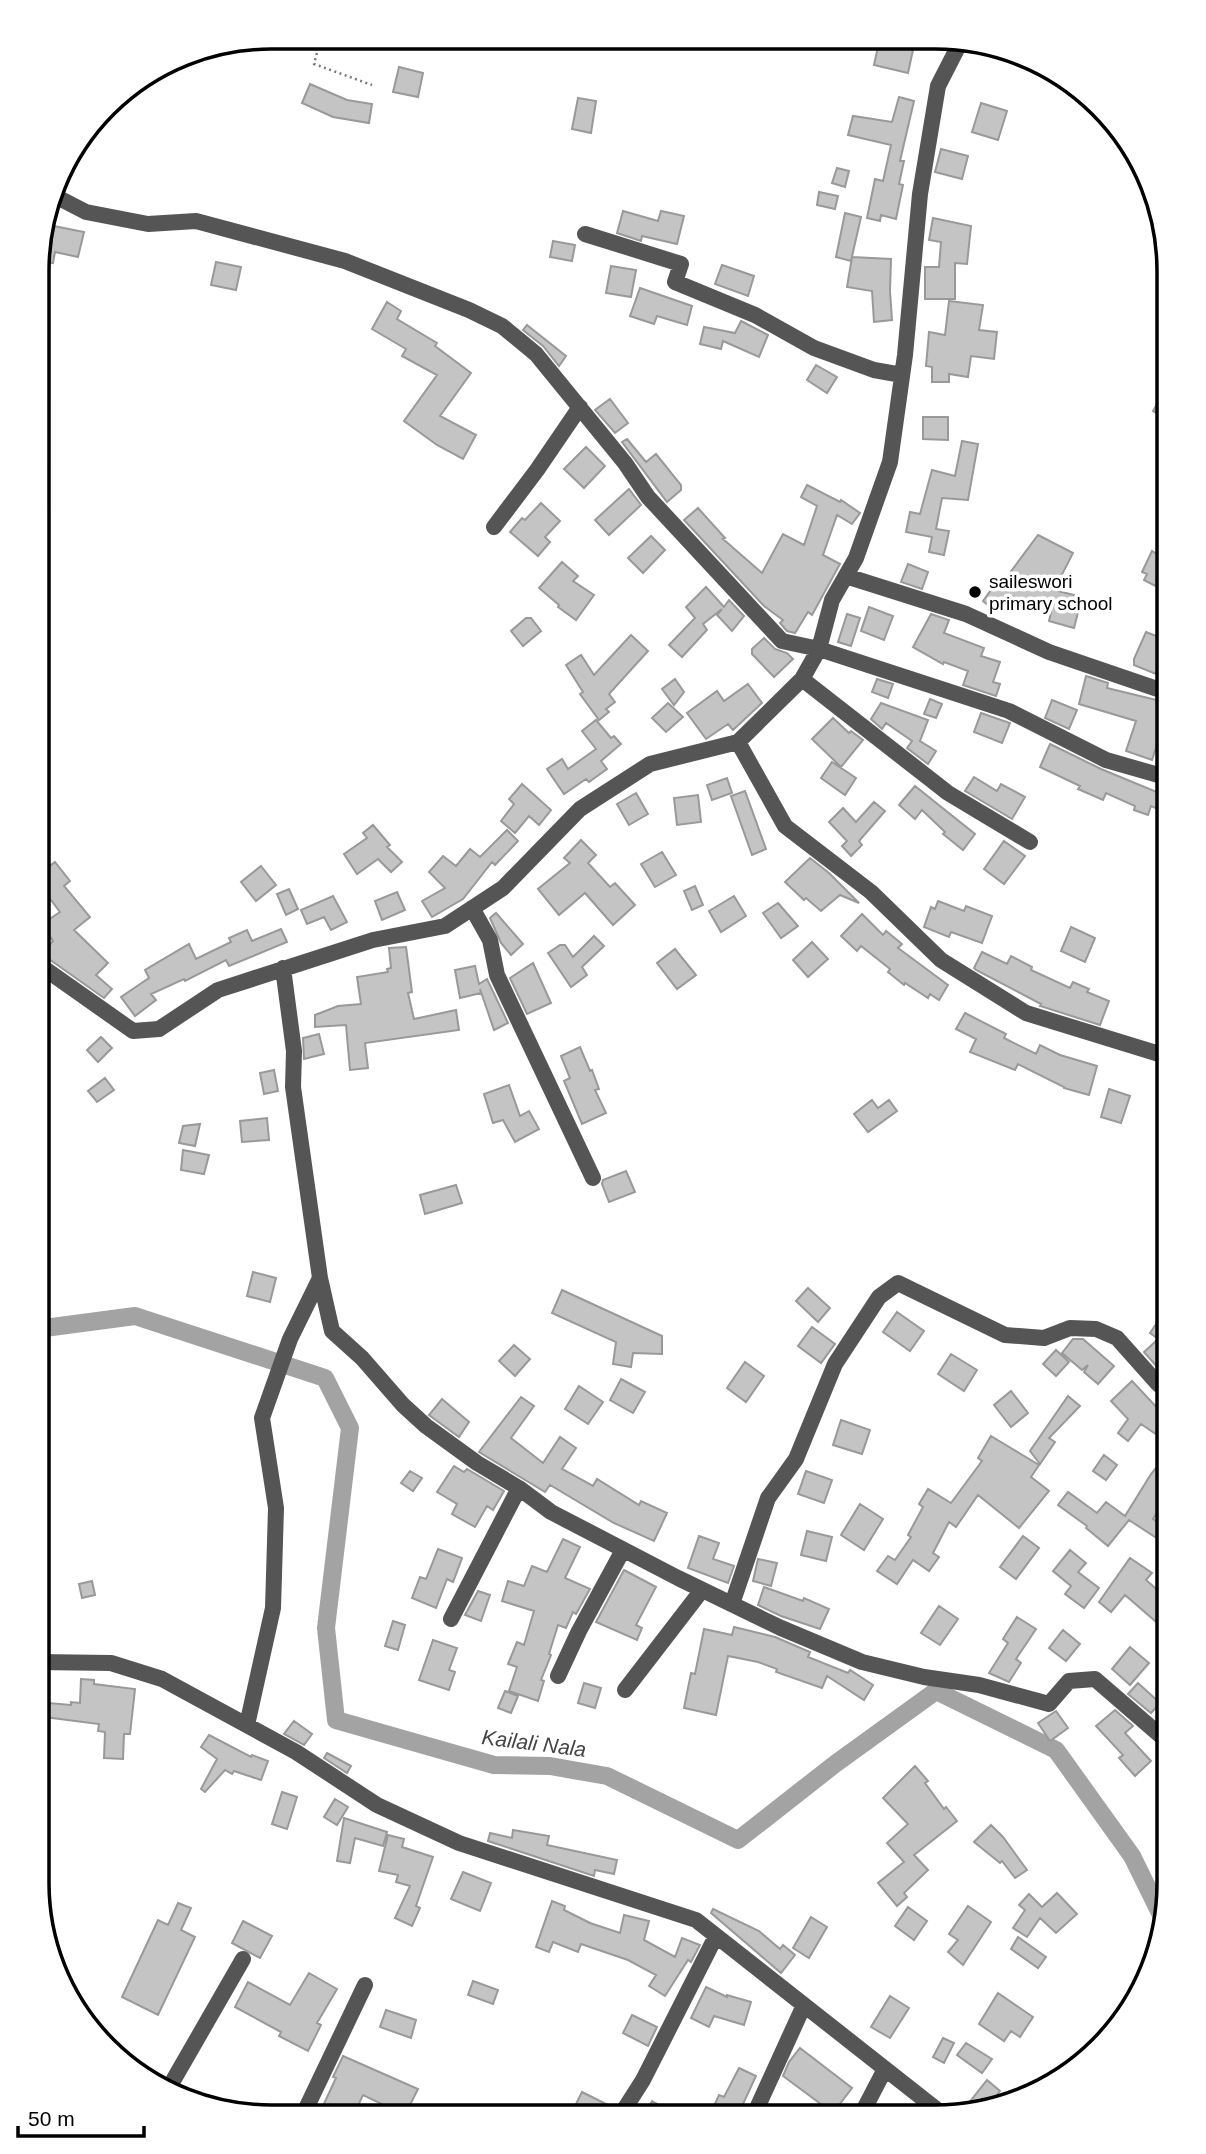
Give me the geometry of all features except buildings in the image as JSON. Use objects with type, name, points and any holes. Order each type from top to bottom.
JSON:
[{"type":"street","points":[[49,972],[132,1031],[159,1029],[218,990],[373,940],[445,926],[503,888],[580,809],[650,764],[738,742],[802,679],[819,649],[832,600],[856,558],[890,462],[902,375],[920,194],[938,86],[956,50]]},
{"type":"street","points":[[61,199],[86,212],[148,224],[196,221],[333,258],[469,310],[502,326],[536,354],[625,463],[648,497],[782,641],[819,649],[1009,711],[1106,760],[1157,775]]},
{"type":"street","points":[[585,234],[681,264],[675,282],[755,315],[814,348],[874,370],[902,375]]},
{"type":"street","points":[[494,527],[580,407]]},
{"type":"street","points":[[846,576],[966,614],[1049,652],[1157,689]]},
{"type":"street","points":[[802,679],[948,793],[1030,842]]},
{"type":"street","points":[[738,742],[785,826],[871,892],[941,960],[1026,1013],[1157,1053]]},
{"type":"street","points":[[472,908],[490,940],[497,975],[593,1178]]},
{"type":"street","points":[[283,968],[294,1051],[293,1087],[320,1278],[332,1331],[362,1358],[403,1405],[426,1426],[551,1512],[702,1590],[781,1628],[862,1662],[924,1677],[979,1685],[1049,1704],[1069,1681],[1095,1679],[1157,1733]]},
{"type":"street","points":[[247,1724],[273,1608],[276,1508],[262,1418],[290,1339],[320,1278]]},
{"type":"street","points":[[732,1604],[768,1498],[796,1459],[835,1364],[879,1297],[898,1283],[1005,1335],[1044,1338],[1070,1328],[1096,1329],[1117,1338],[1157,1383]]},
{"type":"street","points":[[452,1619],[519,1488]]},
{"type":"street","points":[[558,1676],[622,1550]]},
{"type":"street","points":[[625,1690],[702,1590]]},
{"type":"street","points":[[49,1662],[111,1663],[162,1679],[296,1752],[377,1805],[459,1843],[696,1920],[931,2105]]},
{"type":"street","points":[[627,2105],[643,2080],[716,1936]]},
{"type":"street","points":[[173,2081],[243,1959]]},
{"type":"street","points":[[308,2105],[365,1985]]},
{"type":"street","points":[[758,2105],[804,2005]]},
{"type":"street","points":[[866,2105],[885,2069]]},
{"type":"path","points":[[318,49],[314,64],[372,85]]},
{"type":"waterway","name":"Kailali Nala","points":[[49,1327],[135,1316],[325,1378],[350,1428],[326,1628],[336,1720],[494,1765],[550,1766],[607,1776],[738,1840],[835,1764],[936,1691],[1056,1750],[1132,1856],[1156,1905]]},
{"type":"place","name":"saileswori primary school","points":[[975,592]]}]
